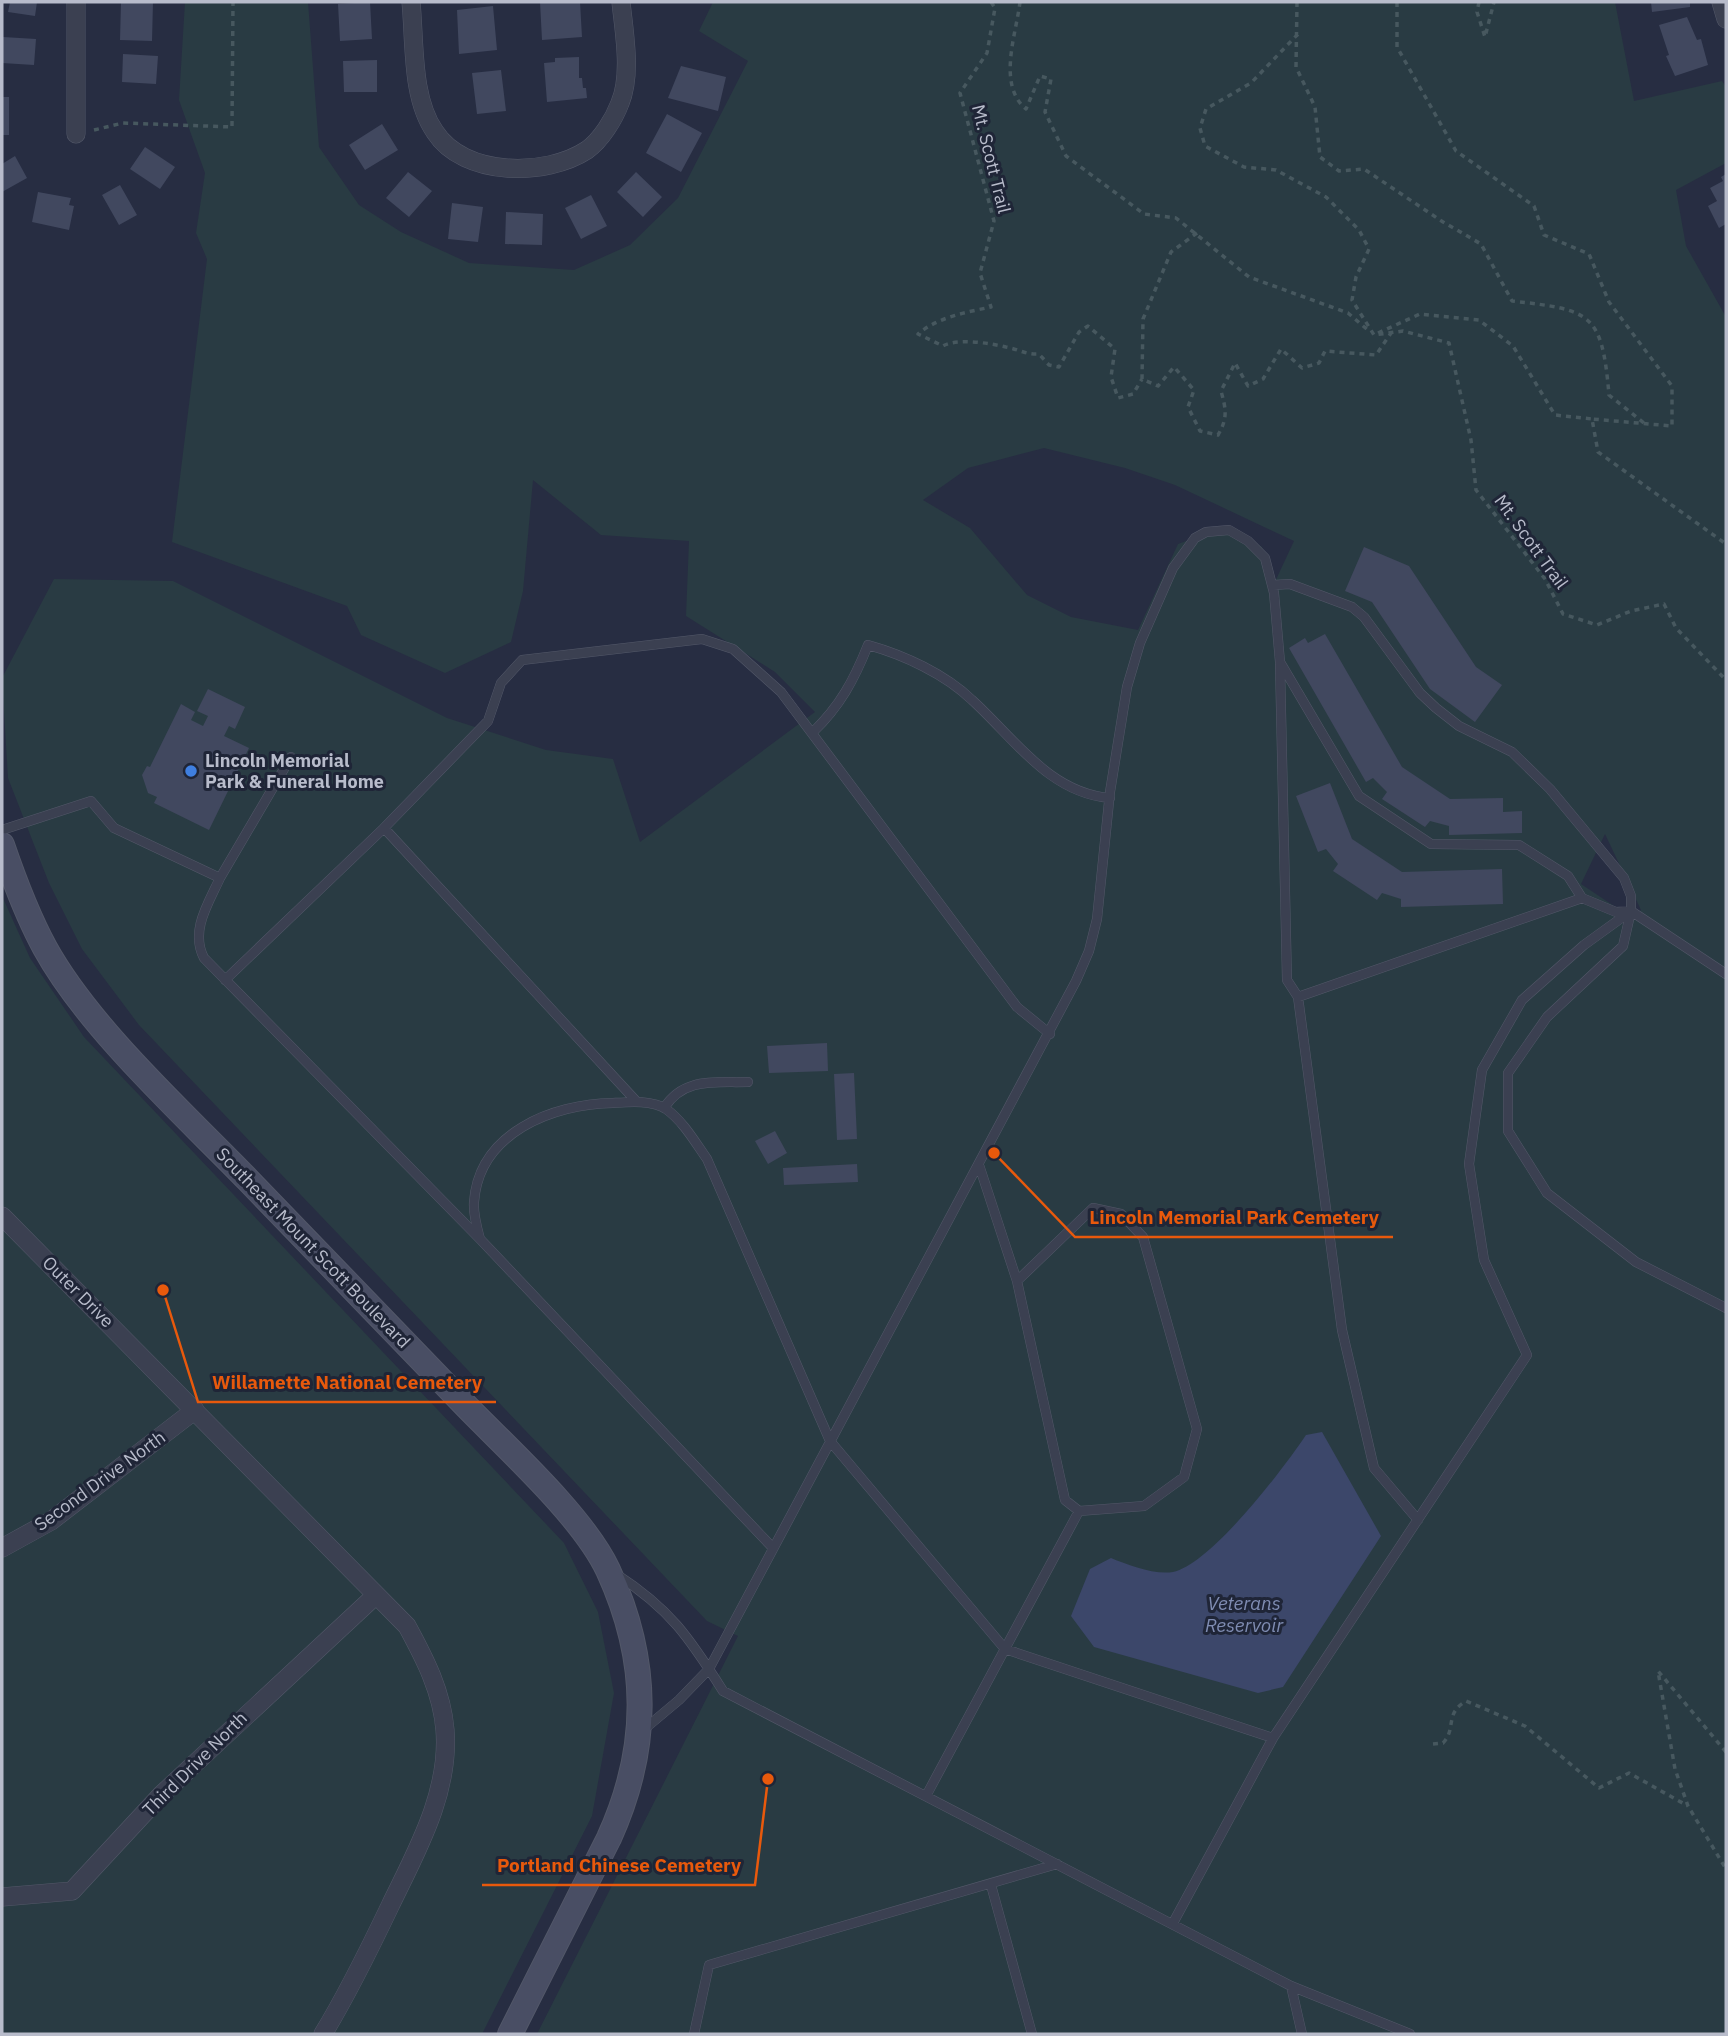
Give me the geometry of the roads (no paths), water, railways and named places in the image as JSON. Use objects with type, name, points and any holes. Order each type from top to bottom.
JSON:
[{"type":"main road","name":"Southeast Mount Scott Boulevard","points":[[2,845],[46,949],[97,1020],[164,1093],[509,1450],[573,1519],[607,1567],[621,1601],[634,1649],[639,1679],[640,1733],[624,1805],[510,2034]]},
{"type":"street","points":[[76,2],[76,134]]},
{"type":"street","points":[[411,2],[419,88],[433,131],[458,154],[495,167],[552,164],[573,158],[590,148],[606,130],[625,88],[621,2]]},
{"type":"street","points":[[1721,2],[1726,19]]},
{"type":"street","name":"Outer Drive","points":[[3,1220],[407,1626],[426,1662],[439,1696],[445,1730],[445,1759],[437,1798],[422,1840],[363,1961],[323,2034]]},
{"type":"street","name":"Second Drive North","points":[[2,1548],[51,1521],[195,1410]]},
{"type":"street","name":"Third Drive North","points":[[2,1897],[72,1891],[161,1795],[376,1595]]},
{"type":"lane","points":[[640,1733],[679,1700],[709,1669],[1050,1034],[1089,951],[1097,919],[1110,797],[1127,687],[1140,643],[1182,554],[1195,538],[1206,532],[1228,530],[1248,541],[1265,558],[1273,585],[1280,662],[1287,981],[1298,997],[1345,1342],[1374,1468],[1418,1520]]},
{"type":"lane","points":[[1273,585],[1290,584],[1352,607],[1364,617],[1420,693],[1459,726],[1513,752],[1550,789],[1624,878],[1631,896],[1631,911],[1623,946],[1547,1017],[1508,1073],[1508,1131],[1546,1194],[1636,1262],[1726,1308]]},
{"type":"lane","points":[[225,980],[384,828],[488,721],[502,683],[522,660],[702,639],[733,649],[780,692],[1017,1007],[1050,1034]]},
{"type":"lane","points":[[813,733],[833,713],[852,685],[868,645],[898,653],[970,698],[1032,761],[1065,785],[1092,796],[1110,797]]},
{"type":"lane","points":[[1280,662],[1359,796],[1431,844],[1519,845],[1568,876],[1582,898],[1616,912],[1631,911],[1726,974]]},
{"type":"lane","points":[[291,757],[220,878],[201,918],[198,947],[204,958],[480,1239],[774,1548]]},
{"type":"lane","points":[[2,830],[91,800],[114,828],[220,878]]},
{"type":"lane","points":[[384,828],[637,1102]]},
{"type":"lane","points":[[1298,997],[1582,898]]},
{"type":"lane","points":[[1173,1923],[1273,1738],[1528,1355],[1484,1260],[1469,1164],[1482,1070],[1522,1000],[1584,945],[1631,911]]},
{"type":"lane","points":[[664,1108],[674,1093],[688,1086],[748,1082]]},
{"type":"lane","points":[[480,1239],[473,1205],[476,1184],[490,1155],[512,1130],[555,1111],[601,1103],[637,1102],[664,1108],[687,1130],[707,1159],[830,1441],[1005,1649],[1273,1738]]},
{"type":"lane","points":[[979,1165],[1017,1281],[1065,1500],[1079,1511],[1143,1506],[1184,1477],[1197,1429],[1143,1237],[1121,1214],[1093,1208],[1017,1281]]},
{"type":"lane","points":[[926,1796],[1079,1511]]},
{"type":"lane","points":[[607,1567],[647,1594],[680,1627],[723,1691],[1291,1986],[1410,2034]]},
{"type":"lane","points":[[694,2034],[709,1965],[1056,1864]]},
{"type":"lane","points":[[990,1885],[1032,2034]]},
{"type":"lane","points":[[1291,1986],[1302,2034]]},
{"type":"water","name":"Veterans Reservoir","points":[[1322,1432],[1381,1536],[1283,1687],[1258,1693],[1094,1647],[1071,1616],[1090,1569],[1111,1558],[1158,1572],[1173,1572],[1189,1565],[1207,1552],[1246,1513],[1306,1435]]},
{"type":"place","name":"Lincoln Memorial Park & Funeral Home","points":[[191,771]]},
{"type":"place","name":"Lincoln Memorial Park Cemetery","points":[[994,1153]]},
{"type":"place","name":"Willamette National Cemetery","points":[[163,1290]]},
{"type":"place","name":"Portland Chinese Cemetery","points":[[768,1779]]}]
